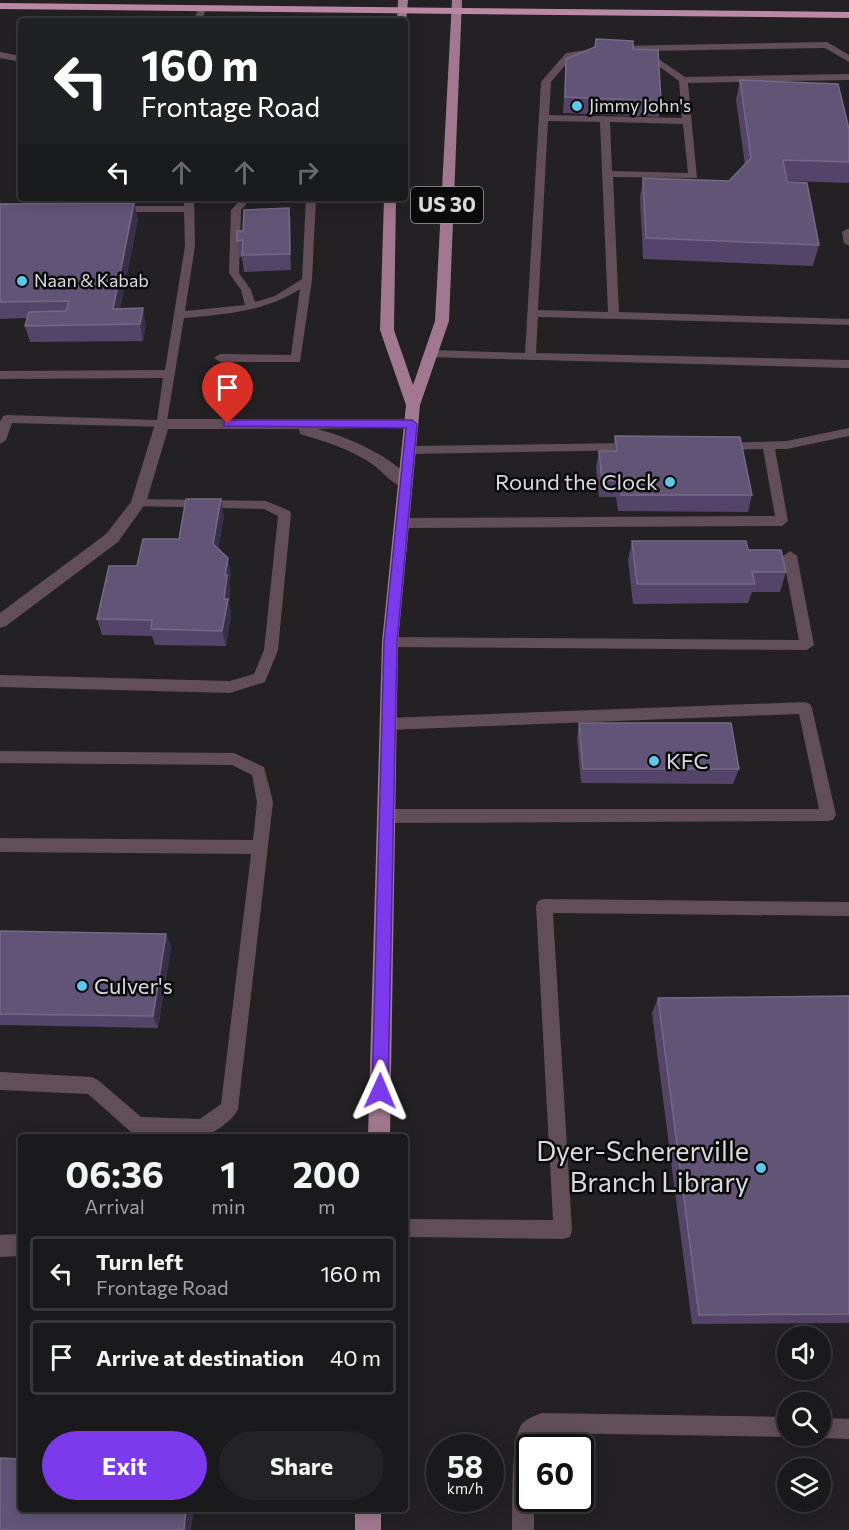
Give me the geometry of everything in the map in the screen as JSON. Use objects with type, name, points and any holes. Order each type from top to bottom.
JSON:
[{"type":"highway","points":[[0,6],[403,10],[456,6],[849,15]]},
{"type":"main road","name":"US 30","points":[[378,1134],[390,642],[413,405],[442,321],[456,6]]},
{"type":"main road","name":"US 30","points":[[390,201],[387,330],[413,405]]},
{"type":"main road","points":[[368,1512],[368,1530]]},
{"type":"street","points":[[0,622],[8,610],[112,538],[138,502],[162,424],[412,424]]},
{"type":"street","points":[[271,424],[338,438],[371,454],[405,483]]},
{"type":"street","points":[[0,1246],[18,1245]]},
{"type":"lane","points":[[199,18],[202,8]]},
{"type":"lane","points":[[530,357],[546,82],[569,55],[638,49],[827,45],[849,59]]},
{"type":"lane","points":[[638,49],[683,80],[849,77]]},
{"type":"lane","points":[[0,55],[18,58]]},
{"type":"lane","points":[[609,174],[693,176],[683,80]]},
{"type":"lane","points":[[544,118],[687,121]]},
{"type":"lane","points":[[605,118],[615,316]]},
{"type":"lane","points":[[243,201],[236,210],[234,273],[246,290],[251,306]]},
{"type":"lane","points":[[220,358],[296,358],[307,280],[311,201]]},
{"type":"lane","points":[[0,440],[7,419],[162,424],[190,246],[189,203],[111,210]]},
{"type":"lane","points":[[849,232],[847,232],[849,243]]},
{"type":"lane","points":[[179,315],[251,306],[279,298],[307,280]]},
{"type":"lane","points":[[533,313],[849,322]]},
{"type":"lane","points":[[430,354],[849,364]]},
{"type":"lane","points":[[0,375],[169,374]]},
{"type":"lane","points":[[708,446],[787,445],[849,432]]},
{"type":"lane","points":[[402,523],[782,520],[768,445]]},
{"type":"lane","points":[[409,450],[648,447]]},
{"type":"lane","points":[[0,681],[230,687],[260,678],[271,650],[285,514],[266,505],[138,502]]},
{"type":"lane","points":[[390,642],[807,645],[790,556]]},
{"type":"lane","points":[[387,724],[805,708],[828,815],[387,816]]},
{"type":"lane","points":[[0,756],[234,759],[259,771],[265,802],[229,1109],[203,1128],[137,1126],[92,1086],[0,1081]]},
{"type":"lane","points":[[0,845],[259,847]]},
{"type":"lane","points":[[408,1228],[563,1230],[544,906],[849,909]]},
{"type":"lane","points":[[523,1530],[525,1450],[529,1431],[542,1423],[777,1428]]},
{"type":"lane","points":[[831,1428],[849,1429]]},
{"type":"building","points":[[596,39],[633,41],[633,49],[658,50],[661,101],[565,97],[566,59],[595,47]]},
{"type":"building","points":[[740,80],[838,84],[849,129],[849,162],[783,160],[787,182],[807,183],[819,245],[646,238],[643,178],[729,181],[751,158]]},
{"type":"building","points":[[134,203],[113,309],[143,308],[140,324],[25,326],[29,312],[66,311],[69,301],[0,302],[0,204]]},
{"type":"building","points":[[289,208],[290,254],[242,255],[243,240],[237,241],[237,231],[243,231],[244,210]]},
{"type":"building","name":"Round the Clock","points":[[615,436],[740,437],[752,495],[621,495],[619,481],[602,480],[599,451],[617,451]]},
{"type":"building","points":[[186,499],[221,499],[213,544],[228,558],[224,599],[228,599],[222,631],[151,629],[152,620],[97,619],[109,566],[137,566],[143,539],[179,539]]},
{"type":"building","points":[[632,541],[746,541],[748,550],[781,550],[786,572],[752,572],[755,584],[637,584]]},
{"type":"building","name":"KFC","points":[[579,723],[731,723],[739,769],[583,769]]},
{"type":"building","name":"Culver's","points":[[0,931],[166,934],[153,1016],[0,1014]]},
{"type":"building","name":"Dyer-Schererville Branch Library","points":[[849,996],[849,1314],[699,1315],[658,998]]},
{"type":"building","points":[[0,1458],[18,1459],[18,1512],[186,1512],[184,1530],[0,1530]]},
{"type":"place","name":"Jimmy John's","points":[[577,106]]},
{"type":"place","name":"Naan & Kabab","points":[[22,281]]},
{"type":"place","name":"Round the Clock","points":[[670,482]]},
{"type":"place","name":"KFC","points":[[654,761]]},
{"type":"place","name":"Culver's","points":[[82,986]]},
{"type":"place","name":"Dyer-Schererville Branch Library","points":[[761,1168]]},
{"type":"route","points":[[228,424],[412,424],[390,642],[380,1091]]}]
